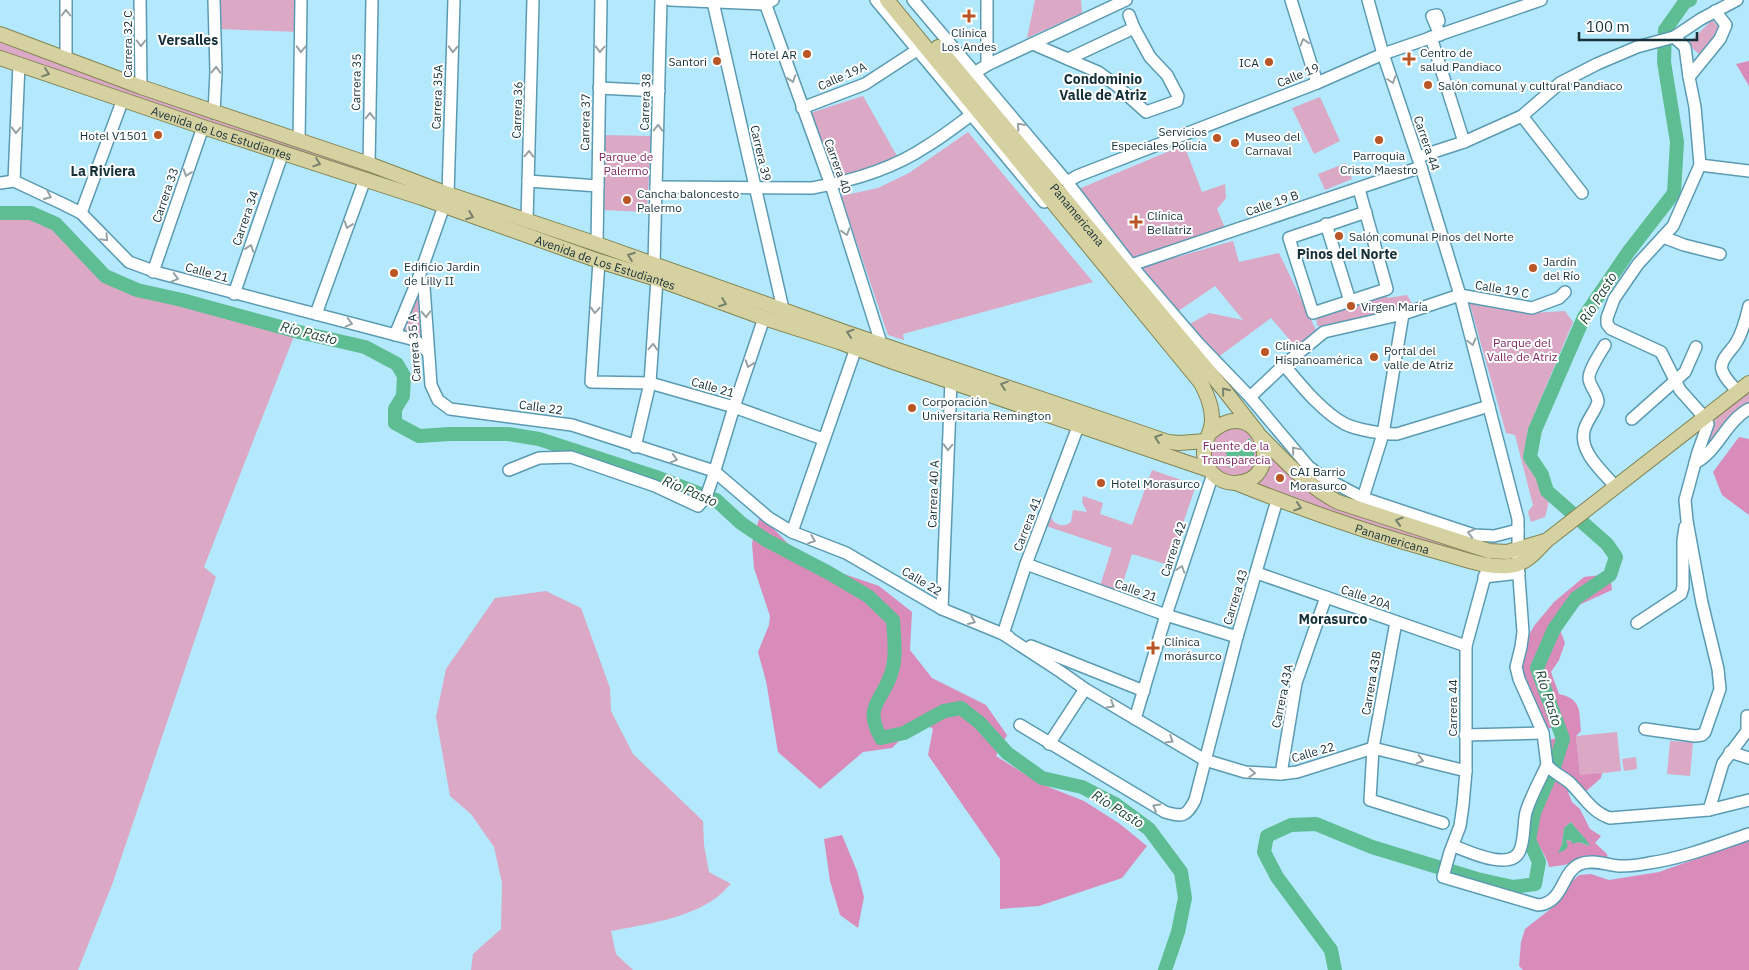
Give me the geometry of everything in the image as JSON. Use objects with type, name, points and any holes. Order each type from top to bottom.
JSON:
[{"type":"main road","points":[[887,0],[1073,231],[1201,383],[1210,400],[1212,418],[1204,451],[1205,461],[1211,472],[1220,479],[1236,483],[1253,477],[1259,470],[1265,454],[1264,444],[1258,433],[1247,424],[1228,422],[1219,426],[1208,437]]},
{"type":"main road","name":"Panamericana","points":[[899,0],[1035,153],[1194,346],[1258,433],[1303,480],[1338,502],[1421,522],[1489,551],[1507,552],[1546,541]]},
{"type":"main road","name":"Avenida de Los Estudiantes","points":[[0,34],[66,60],[214,113],[369,164],[395,182]]},
{"type":"main road","name":"Avenida de Los Estudiantes","points":[[0,58],[203,127],[365,179],[395,182],[446,200],[527,220],[654,264],[689,283],[764,318],[1079,424],[1211,472]]},
{"type":"main road","name":"Avenida de Los Estudiantes","points":[[446,200],[493,224],[599,261],[657,279],[689,283],[783,309],[1168,442],[1179,443],[1208,437]]},
{"type":"main road","points":[[493,224],[491,222],[492,215],[502,213]]},
{"type":"main road","name":"Panamericana","points":[[1236,483],[1277,500],[1413,545],[1486,572],[1510,566],[1518,569],[1546,541],[1749,383]]},
{"type":"street","points":[[66,0],[66,60]]},
{"type":"street","name":"Carrera 32 C","points":[[140,0],[141,87]]},
{"type":"street","points":[[214,0],[216,28],[214,113]]},
{"type":"street","points":[[299,141],[301,0]]},
{"type":"street","name":"Carrera 35","points":[[369,164],[372,0]]},
{"type":"street","name":"Carrera 35A","points":[[446,200],[454,0]]},
{"type":"street","name":"Carrera 36","points":[[527,220],[534,0]]},
{"type":"street","name":"Carrera 37","points":[[597,244],[602,0]]},
{"type":"street","name":"Carrera 38","points":[[654,264],[661,0]]},
{"type":"street","points":[[670,0],[713,2],[768,1]]},
{"type":"street","points":[[876,0],[971,115],[1073,231]]},
{"type":"street","points":[[913,0],[976,72],[1035,153],[1067,182],[1194,346],[1250,397],[1308,466],[1321,476],[1363,498],[1421,522],[1474,535],[1494,536],[1518,530]]},
{"type":"street","points":[[987,65],[988,0]]},
{"type":"street","points":[[976,72],[987,65],[1126,0]]},
{"type":"street","points":[[1291,0],[1317,83]]},
{"type":"street","name":"Carrera 44","points":[[1368,0],[1383,54],[1420,162],[1460,295]]},
{"type":"street","name":"Calle 19","points":[[1067,182],[1076,176],[1317,83],[1383,54],[1540,0]]},
{"type":"street","points":[[1439,21],[1437,14],[1432,16],[1435,36],[1464,142],[1522,116],[1560,83],[1597,64],[1637,47],[1670,38],[1737,0]]},
{"type":"street","name":"Carrera 40","points":[[768,1],[802,108],[832,185],[881,343]]},
{"type":"street","name":"Carrera 39","points":[[713,2],[783,309]]},
{"type":"street","points":[[1689,77],[1720,39],[1726,25],[1715,11]]},
{"type":"street","points":[[1033,44],[1098,72],[1116,85],[1146,112],[1177,100],[1178,96],[1167,76],[1150,57],[1134,28],[1129,14]]},
{"type":"street","points":[[1068,59],[1134,28]]},
{"type":"street","points":[[1646,730],[1695,736],[1702,735],[1705,732],[1720,689],[1718,669],[1702,603],[1685,500],[1695,463],[1708,427],[1705,418],[1680,390],[1661,352],[1611,329],[1607,324],[1606,318],[1614,299],[1638,264],[1673,226],[1700,165],[1695,107],[1685,46],[1670,38]]},
{"type":"street","name":"Calle 19A","points":[[802,108],[865,84],[917,50]]},
{"type":"street","points":[[0,183],[14,181],[19,64]]},
{"type":"street","points":[[599,88],[659,91]]},
{"type":"street","points":[[81,214],[123,99]]},
{"type":"street","points":[[656,188],[812,188],[832,185],[864,176],[925,148],[971,115]]},
{"type":"street","points":[[1522,116],[1582,193]]},
{"type":"street","name":"Carrera 33","points":[[153,272],[203,127]]},
{"type":"street","name":"Calle 19 B","points":[[1131,265],[1360,189],[1464,142]]},
{"type":"street","name":"Carrera 34","points":[[234,294],[283,152]]},
{"type":"street","points":[[1700,165],[1749,171]]},
{"type":"street","points":[[316,314],[365,179]]},
{"type":"street","name":"Calle 21","points":[[14,181],[81,214],[128,262],[153,272],[415,340],[428,352]]},
{"type":"street","points":[[528,182],[598,186]]},
{"type":"street","points":[[1360,189],[1387,289],[1313,313],[1289,238],[1366,212]]},
{"type":"street","name":"Carrera 35 A","points":[[394,335],[419,277],[446,200]]},
{"type":"street","points":[[1326,224],[1350,301]]},
{"type":"street","points":[[1663,237],[1684,245],[1720,254]]},
{"type":"street","name":"Calle 21","points":[[599,261],[591,382],[650,383],[734,407],[823,439]]},
{"type":"street","name":"Carrera 35 A","points":[[419,277],[424,287],[431,385],[434,394],[443,406],[450,409]]},
{"type":"street","points":[[631,446],[650,383],[657,279]]},
{"type":"street","name":"Calle 19 C","points":[[1460,295],[1532,308],[1559,298],[1565,292]]},
{"type":"street","points":[[1250,397],[1284,365],[1324,332],[1403,314],[1460,295],[1518,519],[1518,569],[1523,632],[1522,647],[1516,667],[1519,679],[1543,733],[1548,767],[1526,812],[1521,850],[1515,858],[1510,861],[1504,861],[1452,849]]},
{"type":"street","points":[[1738,392],[1722,372],[1721,367],[1722,362],[1737,341],[1747,320],[1749,306]]},
{"type":"street","points":[[1363,498],[1383,434],[1403,314]]},
{"type":"street","points":[[509,470],[539,458],[571,457],[654,486],[698,506],[706,497],[764,318]]},
{"type":"street","points":[[1605,345],[1590,372],[1589,379],[1598,402],[1584,429],[1584,443],[1587,451],[1616,487]]},
{"type":"street","points":[[1632,419],[1687,369],[1696,347]]},
{"type":"street","points":[[792,532],[856,348]]},
{"type":"street","points":[[1284,365],[1315,401],[1345,424],[1383,434],[1397,434],[1489,406]]},
{"type":"street","name":"Carrera 40 A","points":[[942,609],[951,381]]},
{"type":"street","name":"Calle 22","points":[[450,409],[572,426],[713,475],[769,518],[792,532],[846,553],[942,609],[1003,634],[1084,689],[1205,760],[1245,772],[1281,774],[1298,772],[1374,748]]},
{"type":"street","points":[[1695,463],[1704,458],[1734,420],[1749,409]]},
{"type":"street","name":"Carrera 41","points":[[1003,634],[1026,564],[1079,424]]},
{"type":"street","name":"Carrera 42","points":[[1136,719],[1166,615],[1211,472]]},
{"type":"street","name":"Carrera 43","points":[[1049,744],[1165,812],[1180,816],[1186,814],[1196,800],[1237,637],[1277,500]]},
{"type":"street","points":[[1637,623],[1681,594],[1683,541],[1687,521]]},
{"type":"street","name":"Calle 21","points":[[1026,564],[1166,615],[1237,637]]},
{"type":"street","name":"Carrera 44","points":[[1486,572],[1466,646],[1466,771],[1460,826],[1443,877],[1538,905],[1547,905],[1555,898],[1572,871],[1580,864],[1594,863],[1619,866],[1648,864],[1681,858],[1749,834]]},
{"type":"street","name":"Calle 20A","points":[[1257,573],[1466,646]]},
{"type":"street","name":"Carrera 43A","points":[[1281,774],[1296,683],[1326,597]]},
{"type":"street","name":"Carrera 43B","points":[[1396,622],[1374,748],[1370,800],[1443,823]]},
{"type":"street","points":[[1003,634],[1144,691]]},
{"type":"street","points":[[1020,725],[1049,744],[1084,689]]},
{"type":"street","points":[[1709,810],[1723,763],[1747,732],[1748,716]]},
{"type":"street","points":[[1465,735],[1543,733]]},
{"type":"street","points":[[1374,748],[1466,771]]},
{"type":"street","points":[[1730,752],[1749,758]]},
{"type":"street","points":[[1548,767],[1567,780],[1594,810],[1610,818],[1709,810],[1749,800]]},
{"type":"green space","points":[[217,0],[298,0],[298,32],[219,29]]},
{"type":"green space","points":[[1035,0],[1081,0],[1082,13],[1027,38]]},
{"type":"green space","points":[[1712,20],[1726,34],[1702,57],[1688,44]]},
{"type":"green space","points":[[0,38],[490,210],[487,217],[0,55]]},
{"type":"green space","points":[[863,96],[897,156],[857,172],[835,175],[810,113]]},
{"type":"green space","points":[[1320,97],[1340,141],[1314,154],[1292,108]]},
{"type":"green space","points":[[968,132],[1093,282],[903,334],[904,340],[888,335],[841,196],[878,188],[909,173]]},
{"type":"green space","name":"Parque de Palermo","points":[[603,135],[651,136],[647,212],[602,210]]},
{"type":"green space","points":[[1184,145],[1202,192],[1225,184],[1226,198],[1217,209],[1225,228],[1132,259],[1076,190]]},
{"type":"green space","points":[[1346,163],[1352,179],[1325,190],[1318,174]]},
{"type":"green space","points":[[0,213],[31,213],[56,224],[104,276],[137,290],[182,300],[296,331],[204,567],[216,577],[113,882],[78,970],[0,970]]},
{"type":"green space","points":[[1233,241],[1239,262],[1279,253],[1316,330],[1296,347],[1271,318],[1217,358],[1188,325],[1209,313],[1243,320],[1215,286],[1177,312],[1142,267]]},
{"type":"green space","points":[[417,292],[420,292],[422,342],[403,331]]},
{"type":"green space","points":[[1386,295],[1387,298],[1407,295],[1413,305],[1324,329],[1317,325],[1316,315]]},
{"type":"green space","name":"Parque del Valle de Atriz","points":[[1469,301],[1533,313],[1565,311],[1573,322],[1528,429],[1523,459],[1537,480],[1543,496],[1549,501],[1545,517],[1531,522],[1528,512],[1533,505],[1515,435],[1506,433]]},
{"type":"green space","points":[[1749,391],[1749,407],[1715,442],[1699,452],[1717,416]]},
{"type":"green space","name":"Fuente de la Transparecia","points":[[1235,428],[1244,430],[1252,435],[1257,443],[1259,452],[1257,461],[1252,469],[1244,474],[1235,476],[1226,474],[1218,469],[1213,461],[1211,452],[1213,443],[1218,435],[1226,430]]},
{"type":"green space","points":[[1273,455],[1320,498],[1501,558],[1490,559],[1424,545],[1251,484],[1266,472]]},
{"type":"green space","points":[[1152,470],[1196,485],[1169,565],[1132,554],[1119,595],[1099,589],[1112,548],[1046,526],[1049,512],[1055,523],[1066,525],[1071,522],[1073,510],[1087,512],[1082,502],[1083,496],[1103,503],[1100,514],[1132,525]]},
{"type":"green space","points":[[546,591],[581,608],[610,688],[611,711],[633,754],[703,821],[704,845],[709,872],[731,884],[719,896],[693,911],[666,920],[611,931],[616,954],[633,970],[471,970],[473,954],[501,929],[502,883],[494,847],[471,814],[450,796],[436,717],[446,669],[495,598]]},
{"type":"green space","points":[[1617,732],[1621,771],[1580,776],[1576,736]]},
{"type":"green space","points":[[1670,741],[1693,742],[1690,776],[1667,774]]},
{"type":"green space","points":[[1636,757],[1637,769],[1624,771],[1622,759]]},
{"type":"shaded area","points":[[1749,61],[1749,86],[1736,64]]},
{"type":"shaded area","points":[[1739,437],[1749,439],[1749,515],[1722,495],[1713,472]]},
{"type":"shaded area","points":[[1249,438],[1254,450],[1252,463],[1239,455],[1235,458],[1230,468],[1227,463],[1226,451],[1231,446],[1235,449],[1241,448]]},
{"type":"shaded area","points":[[759,519],[772,527],[797,553],[844,574],[879,586],[912,612],[910,650],[932,678],[986,705],[1007,735],[996,756],[1041,784],[1084,801],[1120,824],[1147,846],[1122,878],[1039,906],[1000,909],[1000,859],[928,755],[933,729],[920,720],[892,748],[863,752],[820,789],[778,752],[766,681],[758,652],[769,625],[770,616],[754,568],[752,543]]},
{"type":"shaded area","points":[[1601,575],[1611,582],[1612,590],[1579,605],[1570,615],[1560,630],[1565,643],[1559,660],[1551,672],[1559,694],[1572,699],[1578,707],[1581,731],[1576,736],[1580,775],[1602,773],[1601,778],[1583,794],[1577,789],[1568,792],[1572,802],[1580,809],[1590,829],[1601,836],[1595,843],[1607,854],[1609,867],[1580,860],[1549,867],[1534,832],[1537,815],[1541,806],[1560,775],[1548,767],[1549,740],[1560,737],[1558,727],[1544,729],[1520,667],[1529,635],[1534,626],[1554,602],[1584,577]],"holes":[[[1571,822],[1589,846],[1566,840],[1559,852],[1564,828]]]},
{"type":"shaded area","points":[[1571,822],[1590,846],[1579,842],[1572,844],[1572,841],[1566,840],[1568,846],[1565,850],[1558,853],[1562,844],[1564,828]]},
{"type":"shaded area","points":[[842,835],[857,871],[864,897],[858,928],[840,915],[830,881],[824,839]]},
{"type":"shaded area","points":[[1749,840],[1749,970],[1523,970],[1519,966],[1521,942],[1525,929],[1553,907],[1571,882],[1579,875],[1591,874],[1609,880],[1659,872]]},
{"type":"waterway","name":"Río Pasto","points":[[1335,970],[1331,950],[1277,877],[1264,852],[1267,836],[1291,825],[1316,824],[1372,847],[1477,879],[1513,887],[1535,884],[1539,862],[1529,840],[1534,813],[1555,764],[1563,739],[1537,668],[1554,629],[1576,598],[1610,575],[1616,557],[1607,544],[1547,491],[1542,475],[1530,457],[1535,430],[1584,317],[1629,251],[1674,193],[1677,142],[1664,62],[1665,30],[1685,2],[1690,0]]},
{"type":"waterway","name":"Río Pasto","points":[[0,213],[31,213],[56,224],[105,276],[137,290],[365,347],[397,364],[404,376],[403,396],[395,409],[395,423],[419,436],[508,434],[539,439],[659,478],[716,500],[741,523],[766,540],[868,596],[893,620],[895,647],[893,668],[874,711],[876,727],[881,738],[904,733],[944,711],[961,708],[980,723],[1007,753],[1042,778],[1082,787],[1115,804],[1149,829],[1181,872],[1185,898],[1178,932],[1165,970]]},
{"type":"place","name":"Clínica Los Andes","points":[[969,16]]},
{"type":"place","name":"Hotel AR","points":[[807,54]]},
{"type":"place","name":"Centro de salud Pandiaco","points":[[1409,59]]},
{"type":"place","name":"Santori","points":[[717,61]]},
{"type":"place","name":"ICA","points":[[1269,62]]},
{"type":"place","name":"Salón comunal y cultural Pandiaco","points":[[1428,85]]},
{"type":"place","name":"Hotel V1501","points":[[158,135]]},
{"type":"place","name":"Servicios Especiales Policía","points":[[1217,138]]},
{"type":"place","name":"Parroquia Cristo Maestro","points":[[1379,140]]},
{"type":"place","name":"Museo del Carnaval","points":[[1235,143]]},
{"type":"place","name":"Cancha baloncesto Palermo","points":[[627,200]]},
{"type":"place","name":"Clínica Bellatriz","points":[[1136,222]]},
{"type":"place","name":"Salón comunal Pinos del Norte","points":[[1339,236]]},
{"type":"place","name":"Jardín del Río","points":[[1533,268]]},
{"type":"place","name":"Edificio Jardin de Lilly II","points":[[394,273]]},
{"type":"place","name":"Virgen María","points":[[1351,306]]},
{"type":"place","name":"Clínica Hispanoamérica","points":[[1265,352]]},
{"type":"place","name":"Portal del valle de Atriz","points":[[1374,357]]},
{"type":"place","name":"Corporación Universitaria Remington","points":[[912,408]]},
{"type":"place","name":"CAI Barrio Morasurco","points":[[1280,478]]},
{"type":"place","name":"Hotel Morasurco","points":[[1101,483]]},
{"type":"place","name":"Clínica morásurco","points":[[1153,648]]},
{"type":"district","name":"Versalles","points":[[188,40]]},
{"type":"district","name":"Condominio Valle de Atriz","points":[[1103,88]]},
{"type":"district","name":"La Riviera","points":[[103,171]]},
{"type":"district","name":"Pinos del Norte","points":[[1347,254]]},
{"type":"district","name":"Morasurco","points":[[1333,619]]}]
